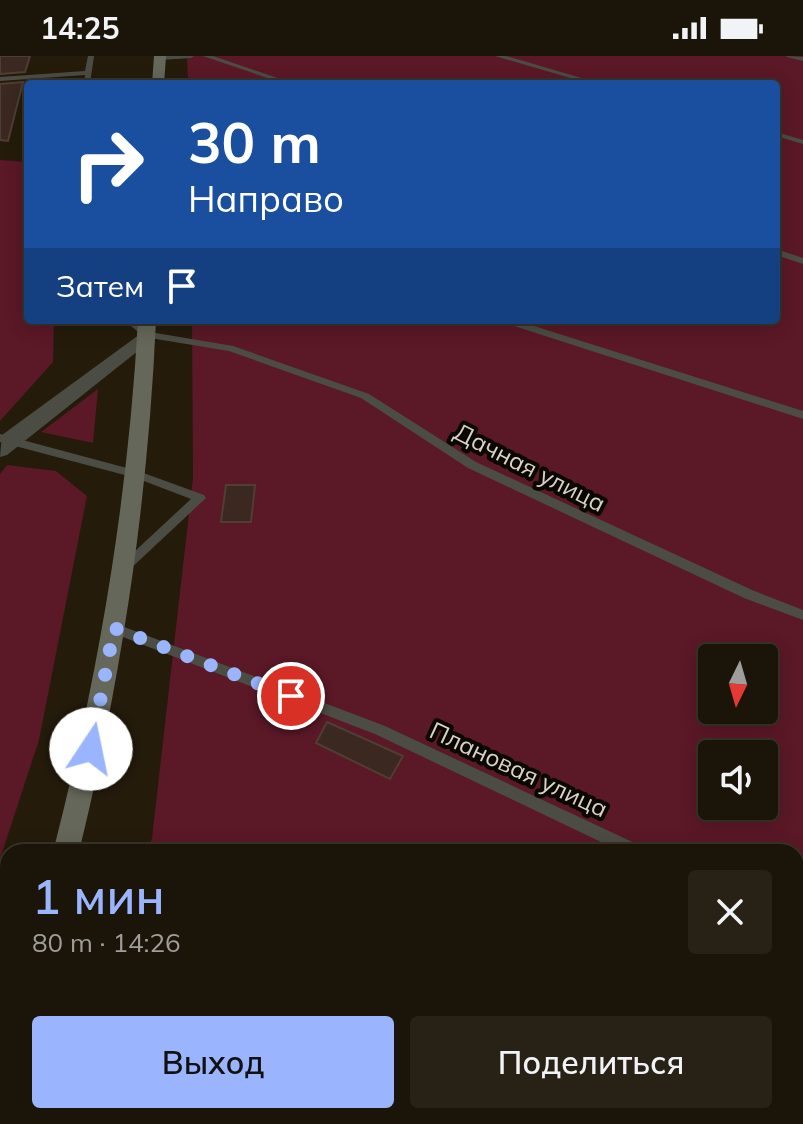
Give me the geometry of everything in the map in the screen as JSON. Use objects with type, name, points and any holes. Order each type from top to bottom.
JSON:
[{"type":"main road","points":[[158,80],[160,57]]},
{"type":"main road","points":[[68,844],[85,780],[124,568],[138,475],[147,327]]},
{"type":"street","points":[[3,443],[147,327]]},
{"type":"lane","points":[[87,80],[91,56]]},
{"type":"lane","points":[[160,57],[191,56]]},
{"type":"lane","points":[[206,56],[280,80]]},
{"type":"lane","points":[[498,56],[585,80]]},
{"type":"lane","points":[[789,56],[803,59]]},
{"type":"lane","points":[[0,79],[88,73]]},
{"type":"lane","points":[[780,135],[803,142]]},
{"type":"lane","points":[[780,253],[803,261]]},
{"type":"lane","points":[[519,324],[803,415]]},
{"type":"lane","name":"Дачная улица","points":[[147,327],[230,348],[365,396],[472,465],[748,594],[803,615]]},
{"type":"lane","points":[[3,443],[138,475],[200,498],[124,568]]},
{"type":"lane","name":"Плановая улица","points":[[114,628],[380,730],[621,844]]},
{"type":"shaded area","points":[[187,56],[803,56],[803,844],[150,844],[193,478],[192,324],[780,324],[780,80],[188,80]]},
{"type":"shaded area","points":[[0,160],[24,162],[24,324],[54,324],[53,362],[0,421]]},
{"type":"shaded area","points":[[98,389],[93,443],[41,432]]},
{"type":"shaded area","points":[[7,465],[56,471],[87,496],[39,740],[5,844],[0,844],[0,474]]},
{"type":"building","points":[[0,56],[30,56],[25,72],[0,74]]},
{"type":"building","points":[[23,82],[8,141],[0,140],[0,84]]},
{"type":"building","points":[[226,485],[255,485],[251,522],[221,522]]},
{"type":"building","points":[[327,722],[403,756],[390,779],[316,743]]},
{"type":"route","points":[[91,749],[114,628],[291,696]]}]
